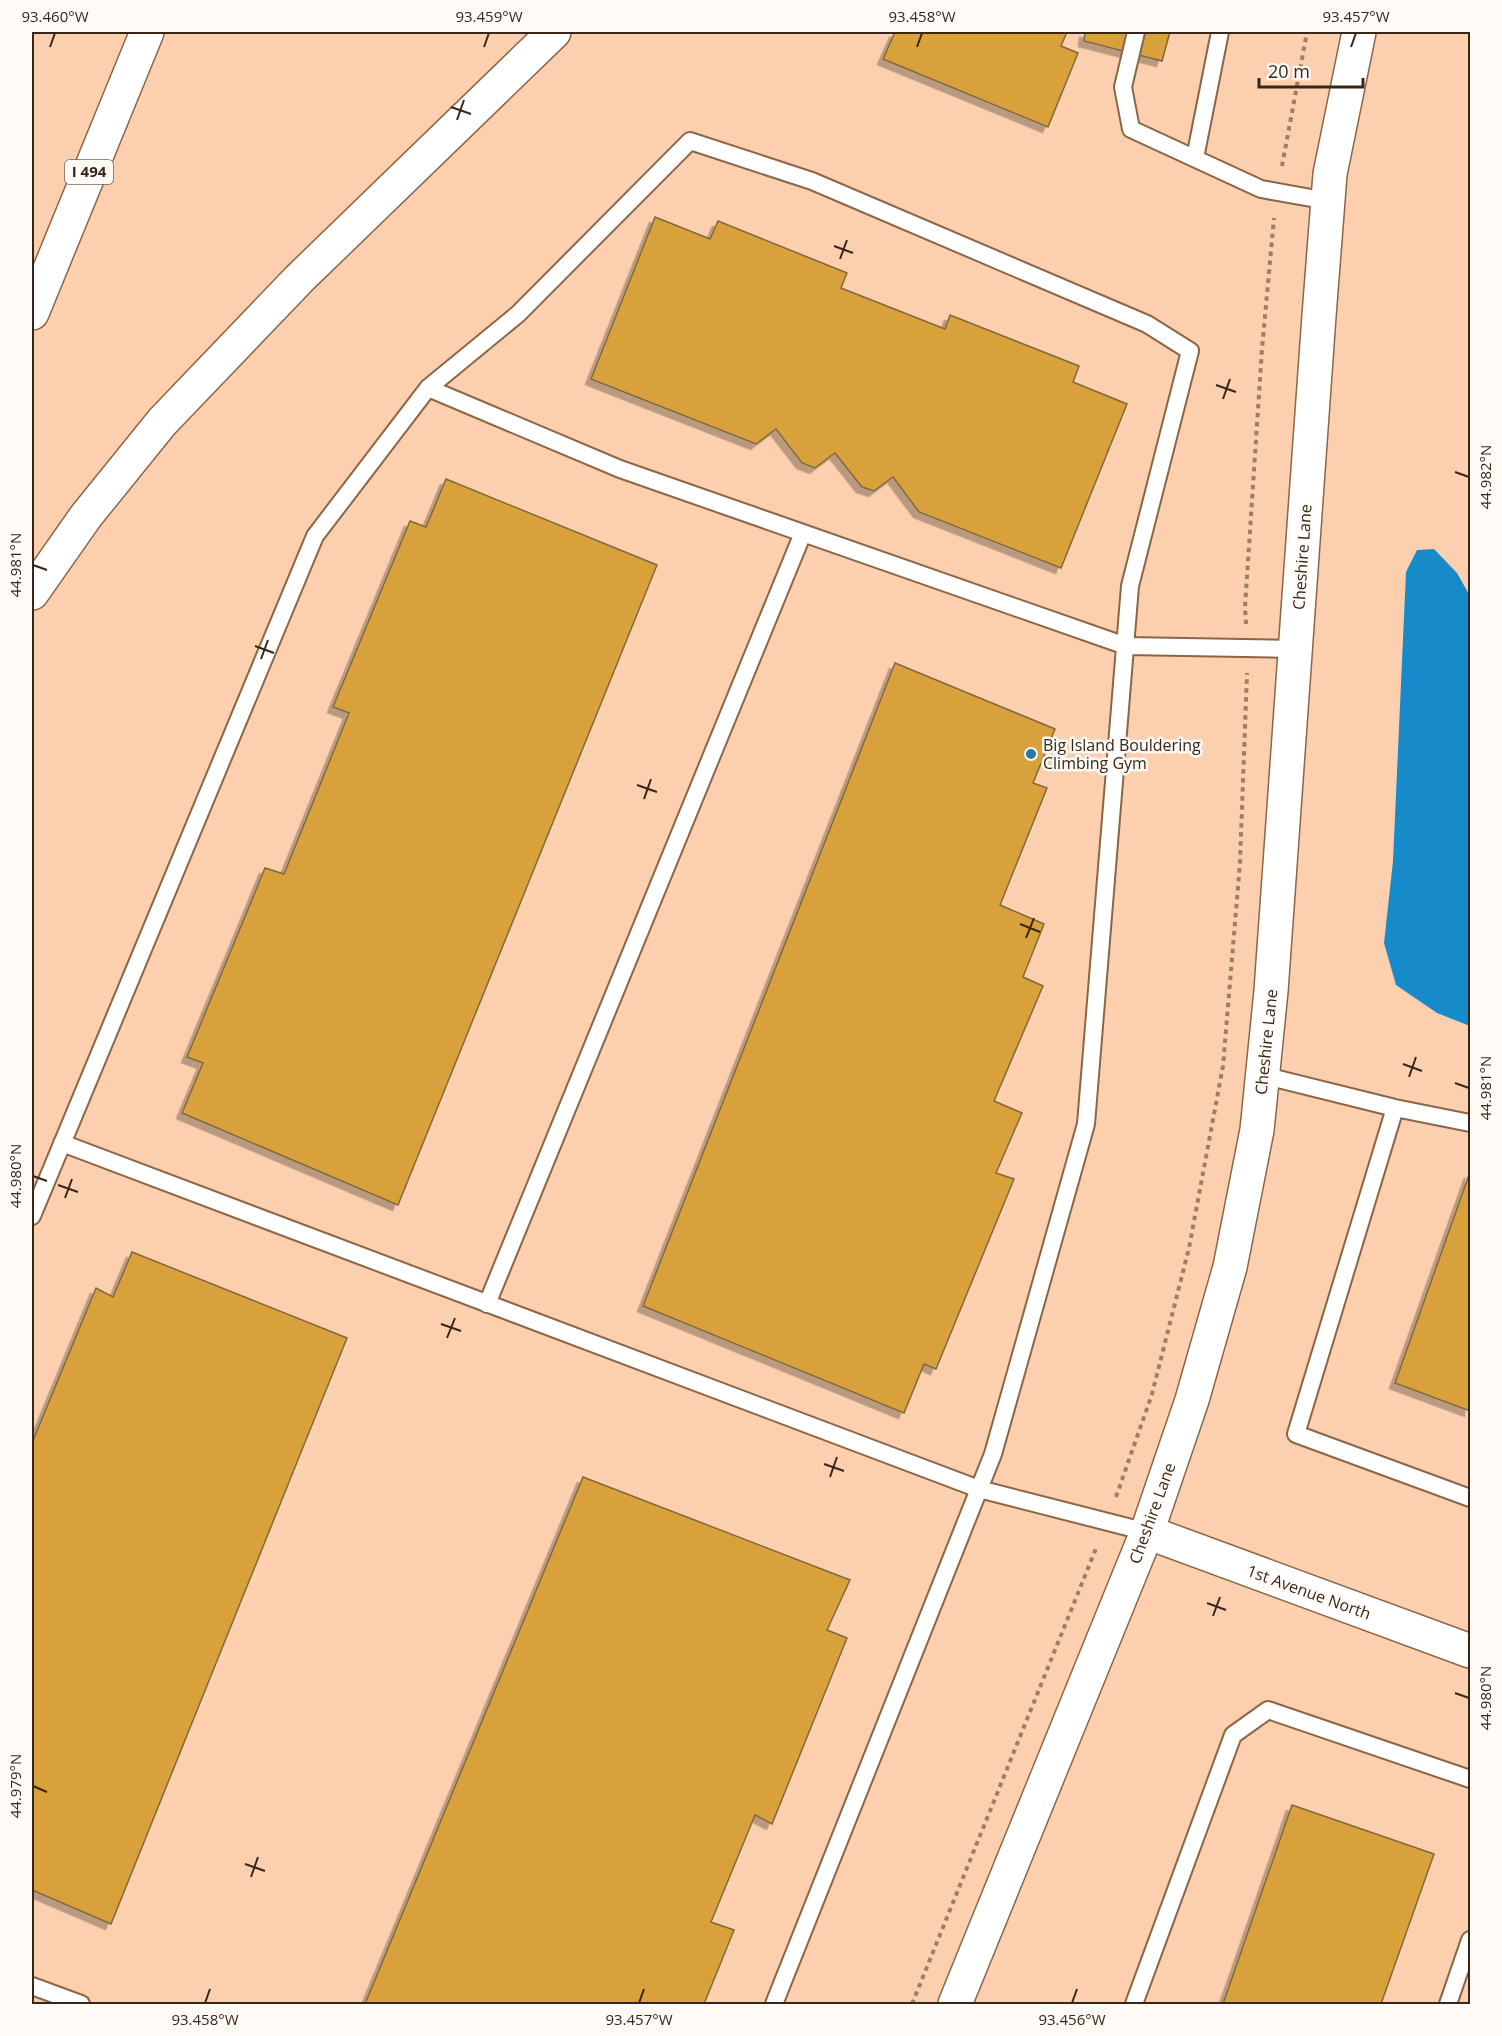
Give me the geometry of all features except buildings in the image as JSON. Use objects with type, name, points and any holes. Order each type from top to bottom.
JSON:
[{"type":"main road","name":"I 494","points":[[32,313],[147,32]]},
{"type":"main road","points":[[32,593],[86,516],[162,422],[299,279],[554,32]]},
{"type":"main road","name":"Cheshire Lane","points":[[955,2004],[1147,1532],[1192,1400],[1230,1267],[1257,1130],[1271,991],[1330,174],[1359,32]]},
{"type":"main road","name":"1st Avenue North","points":[[1147,1532],[1470,1651]]},
{"type":"lane","points":[[1136,32],[1123,87],[1131,129],[1261,189],[1328,201]]},
{"type":"lane","points":[[1195,158],[1221,32]]},
{"type":"lane","points":[[32,1216],[315,536],[428,388],[518,314],[690,141],[812,181],[1147,324],[1190,351],[1130,586],[1086,1124],[993,1454],[774,2004]]},
{"type":"lane","points":[[428,388],[620,469],[1126,646],[1295,649]]},
{"type":"lane","points":[[487,1304],[803,533]]},
{"type":"lane","points":[[1263,1075],[1395,1108],[1470,1123]]},
{"type":"lane","points":[[1395,1108],[1296,1434],[1470,1498]]},
{"type":"lane","points":[[62,1143],[979,1489],[1147,1532]]},
{"type":"lane","points":[[1134,2004],[1233,1735],[1268,1710],[1470,1779]]},
{"type":"lane","points":[[1448,2004],[1470,1940]]},
{"type":"lane","points":[[32,1986],[81,2004]]},
{"type":"path","points":[[912,2004],[1106,1522],[1152,1394],[1189,1248],[1223,1066],[1240,863],[1247,674],[1245,608],[1261,372],[1278,192],[1307,32]]},
{"type":"water","points":[[1434,549],[1457,573],[1470,596],[1470,1026],[1437,1013],[1396,985],[1384,943],[1393,861],[1406,572],[1417,550]]},
{"type":"place","name":"Big Island Bouldering Climbing Gym","points":[[1031,754]]}]
